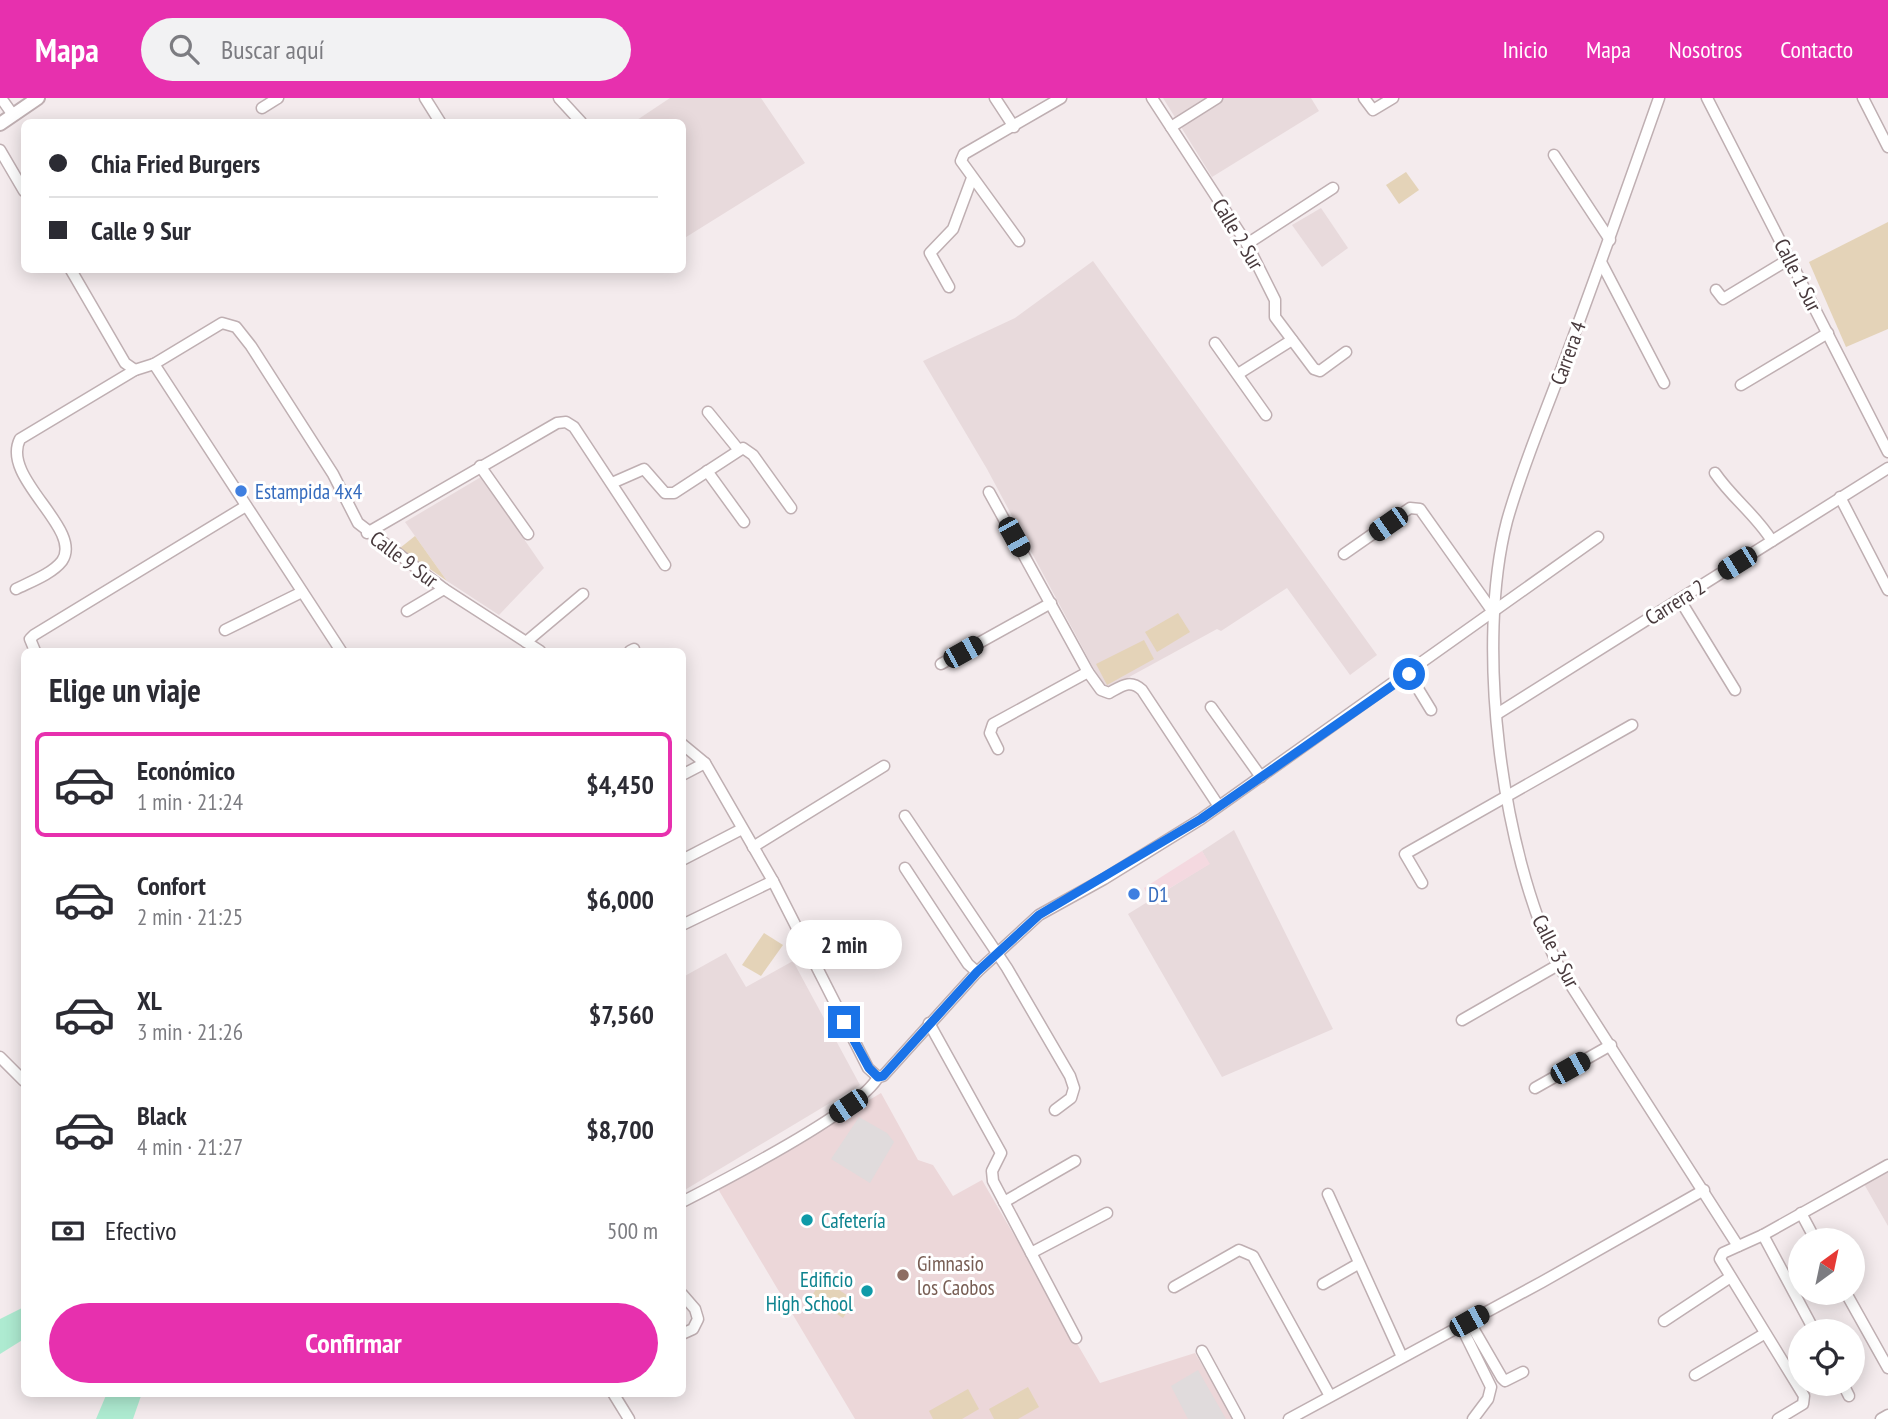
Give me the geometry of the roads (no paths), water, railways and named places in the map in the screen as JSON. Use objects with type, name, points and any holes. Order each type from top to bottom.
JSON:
[{"type":"street","points":[[1,98],[13,115]]},
{"type":"street","points":[[0,124],[38,98]]},
{"type":"street","points":[[262,108],[278,98]]},
{"type":"street","points":[[425,98],[438,119]]},
{"type":"street","points":[[559,98],[579,119]]},
{"type":"street","points":[[995,98],[1014,127]]},
{"type":"street","points":[[1019,241],[961,161],[964,155],[1061,98]]},
{"type":"street","name":"Calle 2 Sur","points":[[1152,98],[1247,244],[1275,300],[1275,317],[1292,340],[1316,371],[1346,352]]},
{"type":"street","points":[[1171,127],[1217,98]]},
{"type":"street","points":[[1364,98],[1373,110],[1393,98]]},
{"type":"street","name":"Carrera 4","points":[[1493,612],[1507,521],[1659,98]]},
{"type":"street","name":"Calle 1 Sur","points":[[1707,98],[1888,452]]},
{"type":"street","points":[[1863,98],[1888,147]]},
{"type":"street","points":[[0,150],[21,186]]},
{"type":"street","points":[[1554,155],[1610,240]]},
{"type":"street","points":[[949,287],[930,253],[953,229],[972,178]]},
{"type":"street","points":[[1247,244],[1334,188]]},
{"type":"street","points":[[1716,290],[1723,299],[1791,258]]},
{"type":"street","points":[[1601,262],[1664,383]]},
{"type":"street","points":[[73,273],[125,363],[135,370]]},
{"type":"street","name":"Calle 9 Sur","points":[[154,363],[222,323],[236,327],[333,474],[358,523],[367,533],[444,589],[535,648]]},
{"type":"street","points":[[1741,385],[1828,333]]},
{"type":"street","points":[[1238,374],[1292,340]]},
{"type":"street","points":[[1215,343],[1266,415]]},
{"type":"street","points":[[16,589],[59,565],[64,558],[65,549],[51,520],[14,472],[14,446],[20,439],[135,370],[154,363],[339,648]]},
{"type":"street","points":[[708,412],[737,449]]},
{"type":"street","points":[[367,533],[556,423],[566,422],[573,427],[665,565]]},
{"type":"street","points":[[612,484],[644,469],[669,495],[737,449],[743,448],[753,455],[791,508]]},
{"type":"street","points":[[480,467],[528,534]]},
{"type":"street","name":"Carrera 2","points":[[1497,714],[1888,468]]},
{"type":"street","points":[[707,471],[744,522]]},
{"type":"street","points":[[1715,473],[1730,495],[1744,505],[1772,541]]},
{"type":"street","points":[[989,492],[1088,672],[1105,693],[1128,683],[1136,684],[1142,690],[1218,805]]},
{"type":"street","points":[[1840,497],[1888,590]]},
{"type":"street","points":[[34,648],[30,639],[34,635],[246,506]]},
{"type":"street","points":[[1344,554],[1410,508],[1420,509],[1493,612]]},
{"type":"street","points":[[686,1200],[828,1119],[868,1092],[878,1077],[883,1076],[977,972],[1039,915],[1113,874],[1261,777],[1598,537]]},
{"type":"street","points":[[407,611],[444,589]]},
{"type":"street","points":[[225,630],[302,592]]},
{"type":"street","points":[[526,642],[583,594]]},
{"type":"street","points":[[1679,600],[1735,690]]},
{"type":"street","points":[[941,664],[1051,603]]},
{"type":"street","name":"Calle 3 Sur","points":[[1493,612],[1497,714],[1508,797],[1521,862],[1541,930],[1558,965],[1738,1246]]},
{"type":"street","points":[[998,749],[990,733],[993,724],[1088,672]]},
{"type":"street","points":[[1409,674],[1431,710]]},
{"type":"street","points":[[1210,708],[1261,777]]},
{"type":"street","points":[[1422,883],[1405,854],[1632,725]]},
{"type":"street","points":[[686,747],[705,762],[773,881],[869,1068],[878,1077]]},
{"type":"street","points":[[686,773],[705,762]]},
{"type":"street","points":[[753,847],[884,766]]},
{"type":"street","points":[[905,816],[997,953],[1073,1082],[1072,1098],[1055,1110]]},
{"type":"street","points":[[686,858],[742,829]]},
{"type":"street","points":[[905,868],[977,972]]},
{"type":"street","points":[[686,923],[773,881]]},
{"type":"street","points":[[1462,1020],[1558,965]]},
{"type":"street","points":[[929,1023],[1001,1153],[992,1177],[1076,1338]]},
{"type":"street","points":[[1535,1088],[1611,1045]]},
{"type":"street","points":[[0,1056],[21,1078]]},
{"type":"street","points":[[1004,1202],[1075,1161]]},
{"type":"street","points":[[1779,1419],[1805,1400],[1729,1278],[1720,1259],[1723,1253],[1763,1235],[1888,1165]]},
{"type":"street","points":[[1289,1419],[1703,1190]]},
{"type":"street","points":[[1328,1194],[1402,1357]]},
{"type":"street","points":[[1031,1253],[1107,1213]]},
{"type":"street","points":[[1801,1213],[1809,1228]]},
{"type":"street","points":[[1763,1235],[1808,1319]]},
{"type":"street","points":[[1174,1287],[1239,1250],[1253,1256],[1330,1396]]},
{"type":"street","points":[[1323,1284],[1358,1264]]},
{"type":"street","points":[[1664,1321],[1729,1278]]},
{"type":"street","points":[[686,1299],[695,1309],[698,1319],[692,1329],[686,1332]]},
{"type":"street","points":[[1853,1306],[1888,1368]]},
{"type":"street","points":[[1465,1324],[1505,1381],[1523,1372]]},
{"type":"street","points":[[1465,1324],[1491,1387],[1488,1399],[1473,1419]]},
{"type":"street","points":[[1695,1375],[1764,1334]]},
{"type":"street","points":[[1202,1351],[1239,1419]]},
{"type":"street","points":[[615,1397],[629,1419]]},
{"type":"street","points":[[1881,1419],[1888,1415]]},
{"type":"place","name":"Estampida 4x4","points":[[241,491]]},
{"type":"place","name":"D1","points":[[1134,894]]},
{"type":"place","name":"Cafetería","points":[[807,1220]]},
{"type":"place","name":"Gimnasio los Caobos","points":[[903,1275]]},
{"type":"place","name":"Edificio High School","points":[[867,1291]]}]
